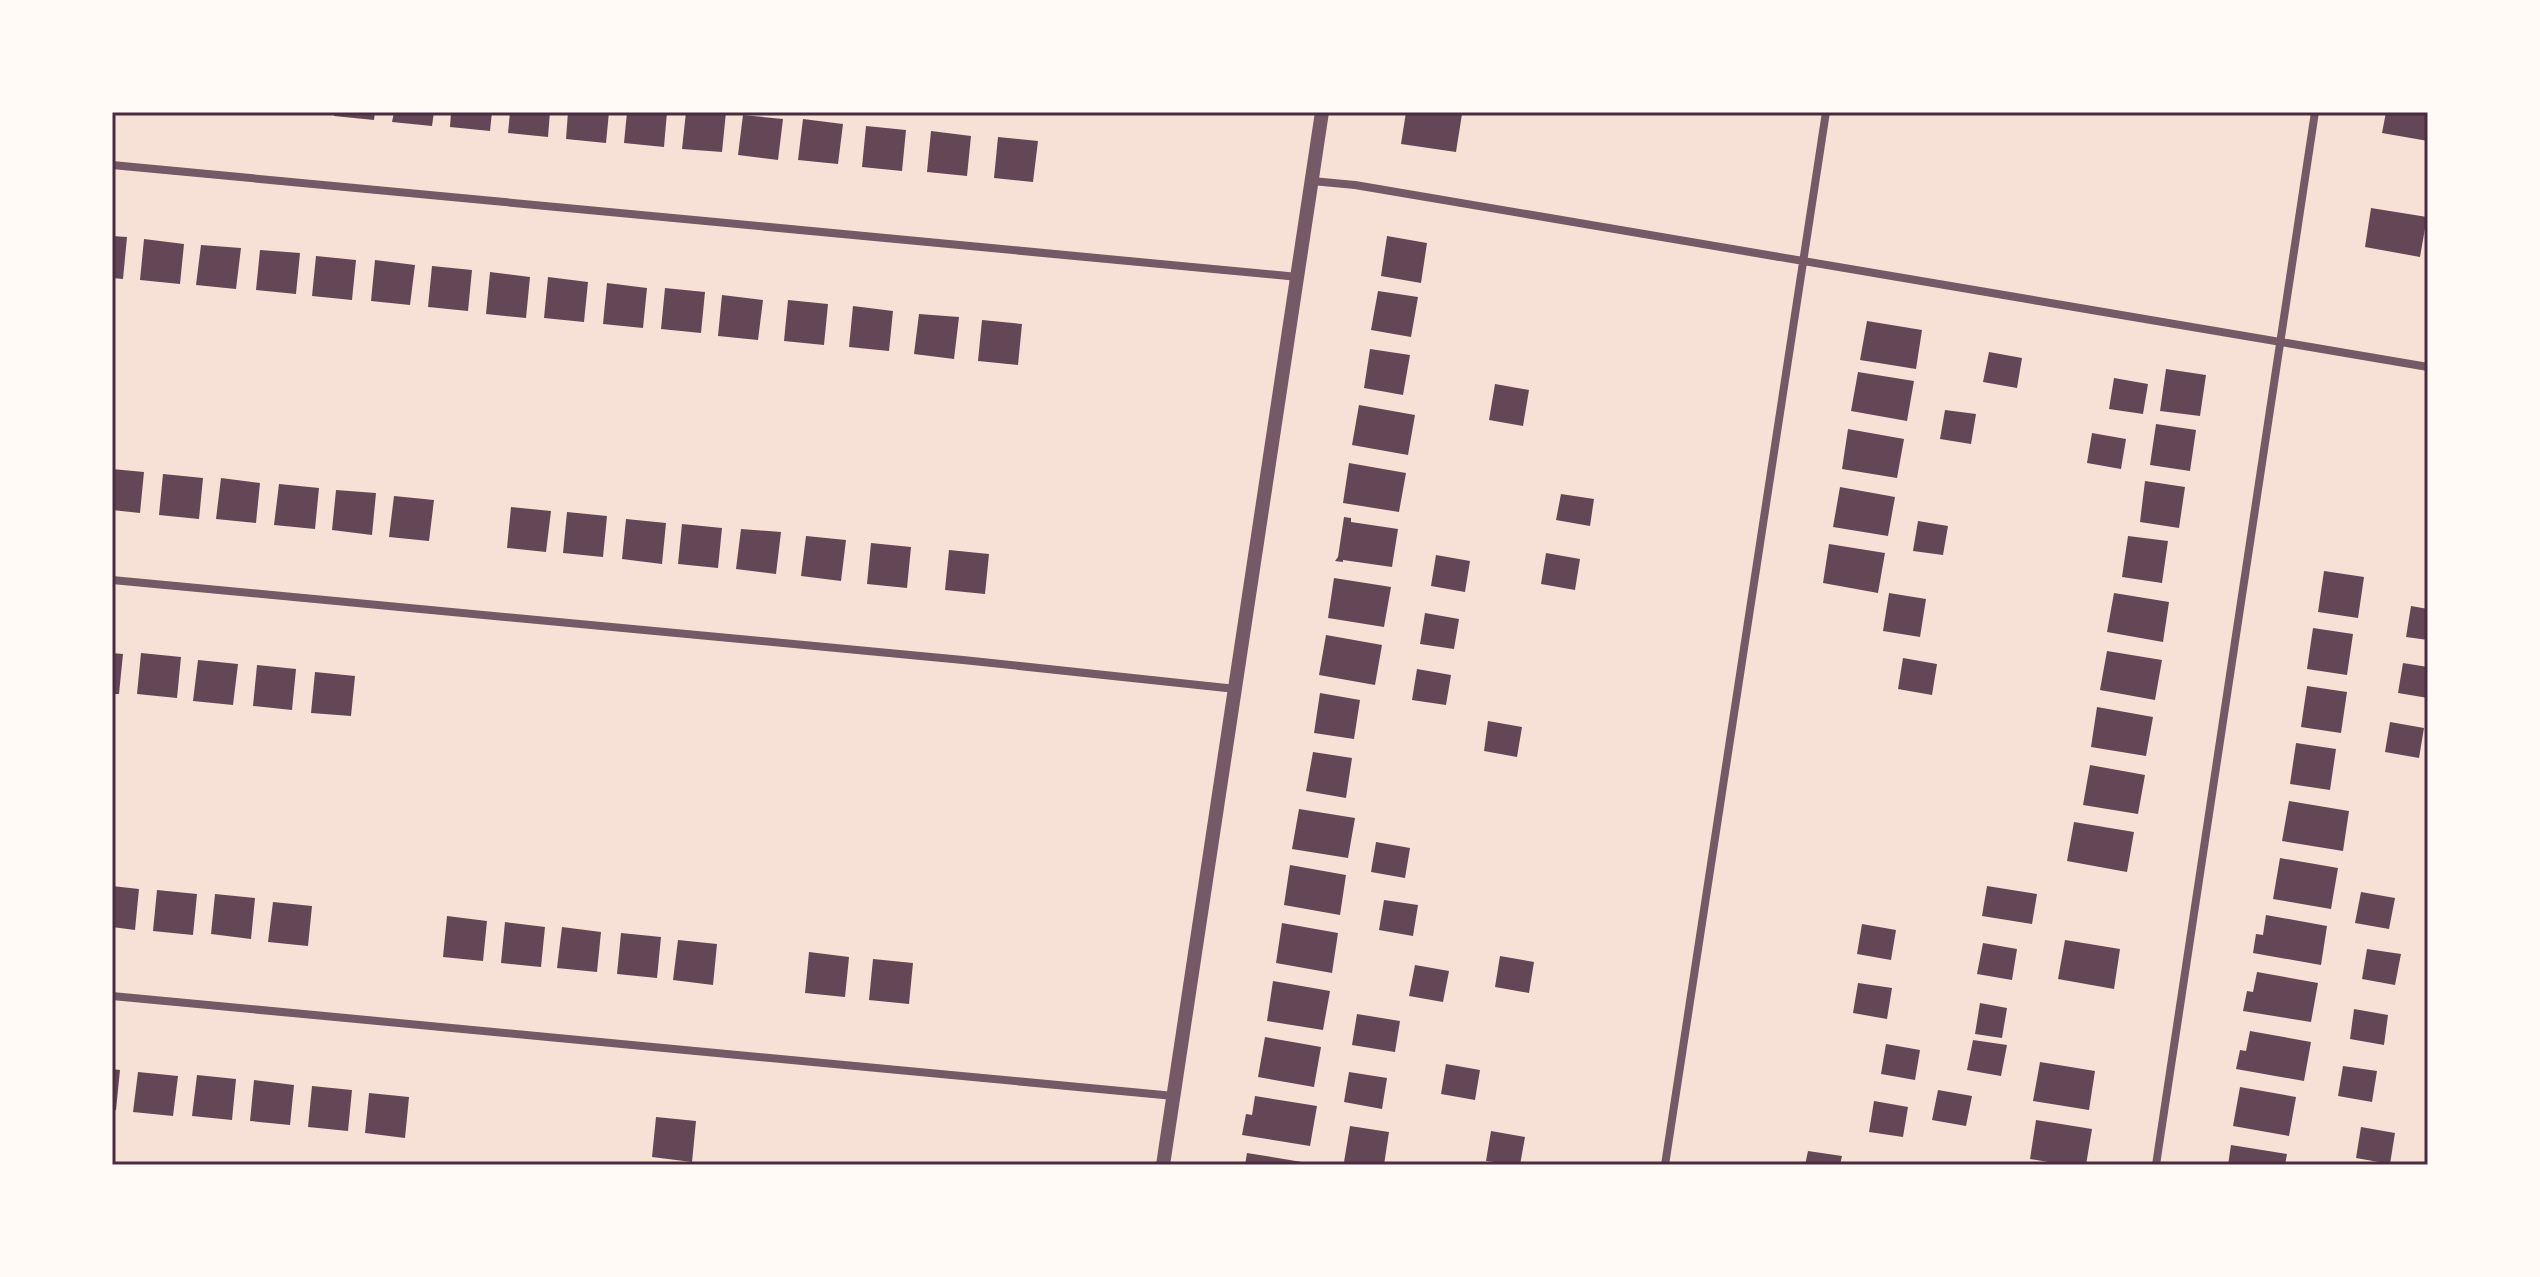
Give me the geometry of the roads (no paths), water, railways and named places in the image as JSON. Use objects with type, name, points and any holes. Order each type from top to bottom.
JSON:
[{"type":"street","points":[[1163,1165],[1322,112]]},
{"type":"street","points":[[1665,1165],[1826,112]]},
{"type":"street","points":[[2156,1165],[2315,112]]},
{"type":"street","points":[[112,165],[1298,277]]},
{"type":"street","points":[[1312,181],[1355,185],[2428,367]]},
{"type":"street","points":[[112,580],[963,660],[1236,689]]},
{"type":"street","points":[[112,996],[1174,1096]]}]
